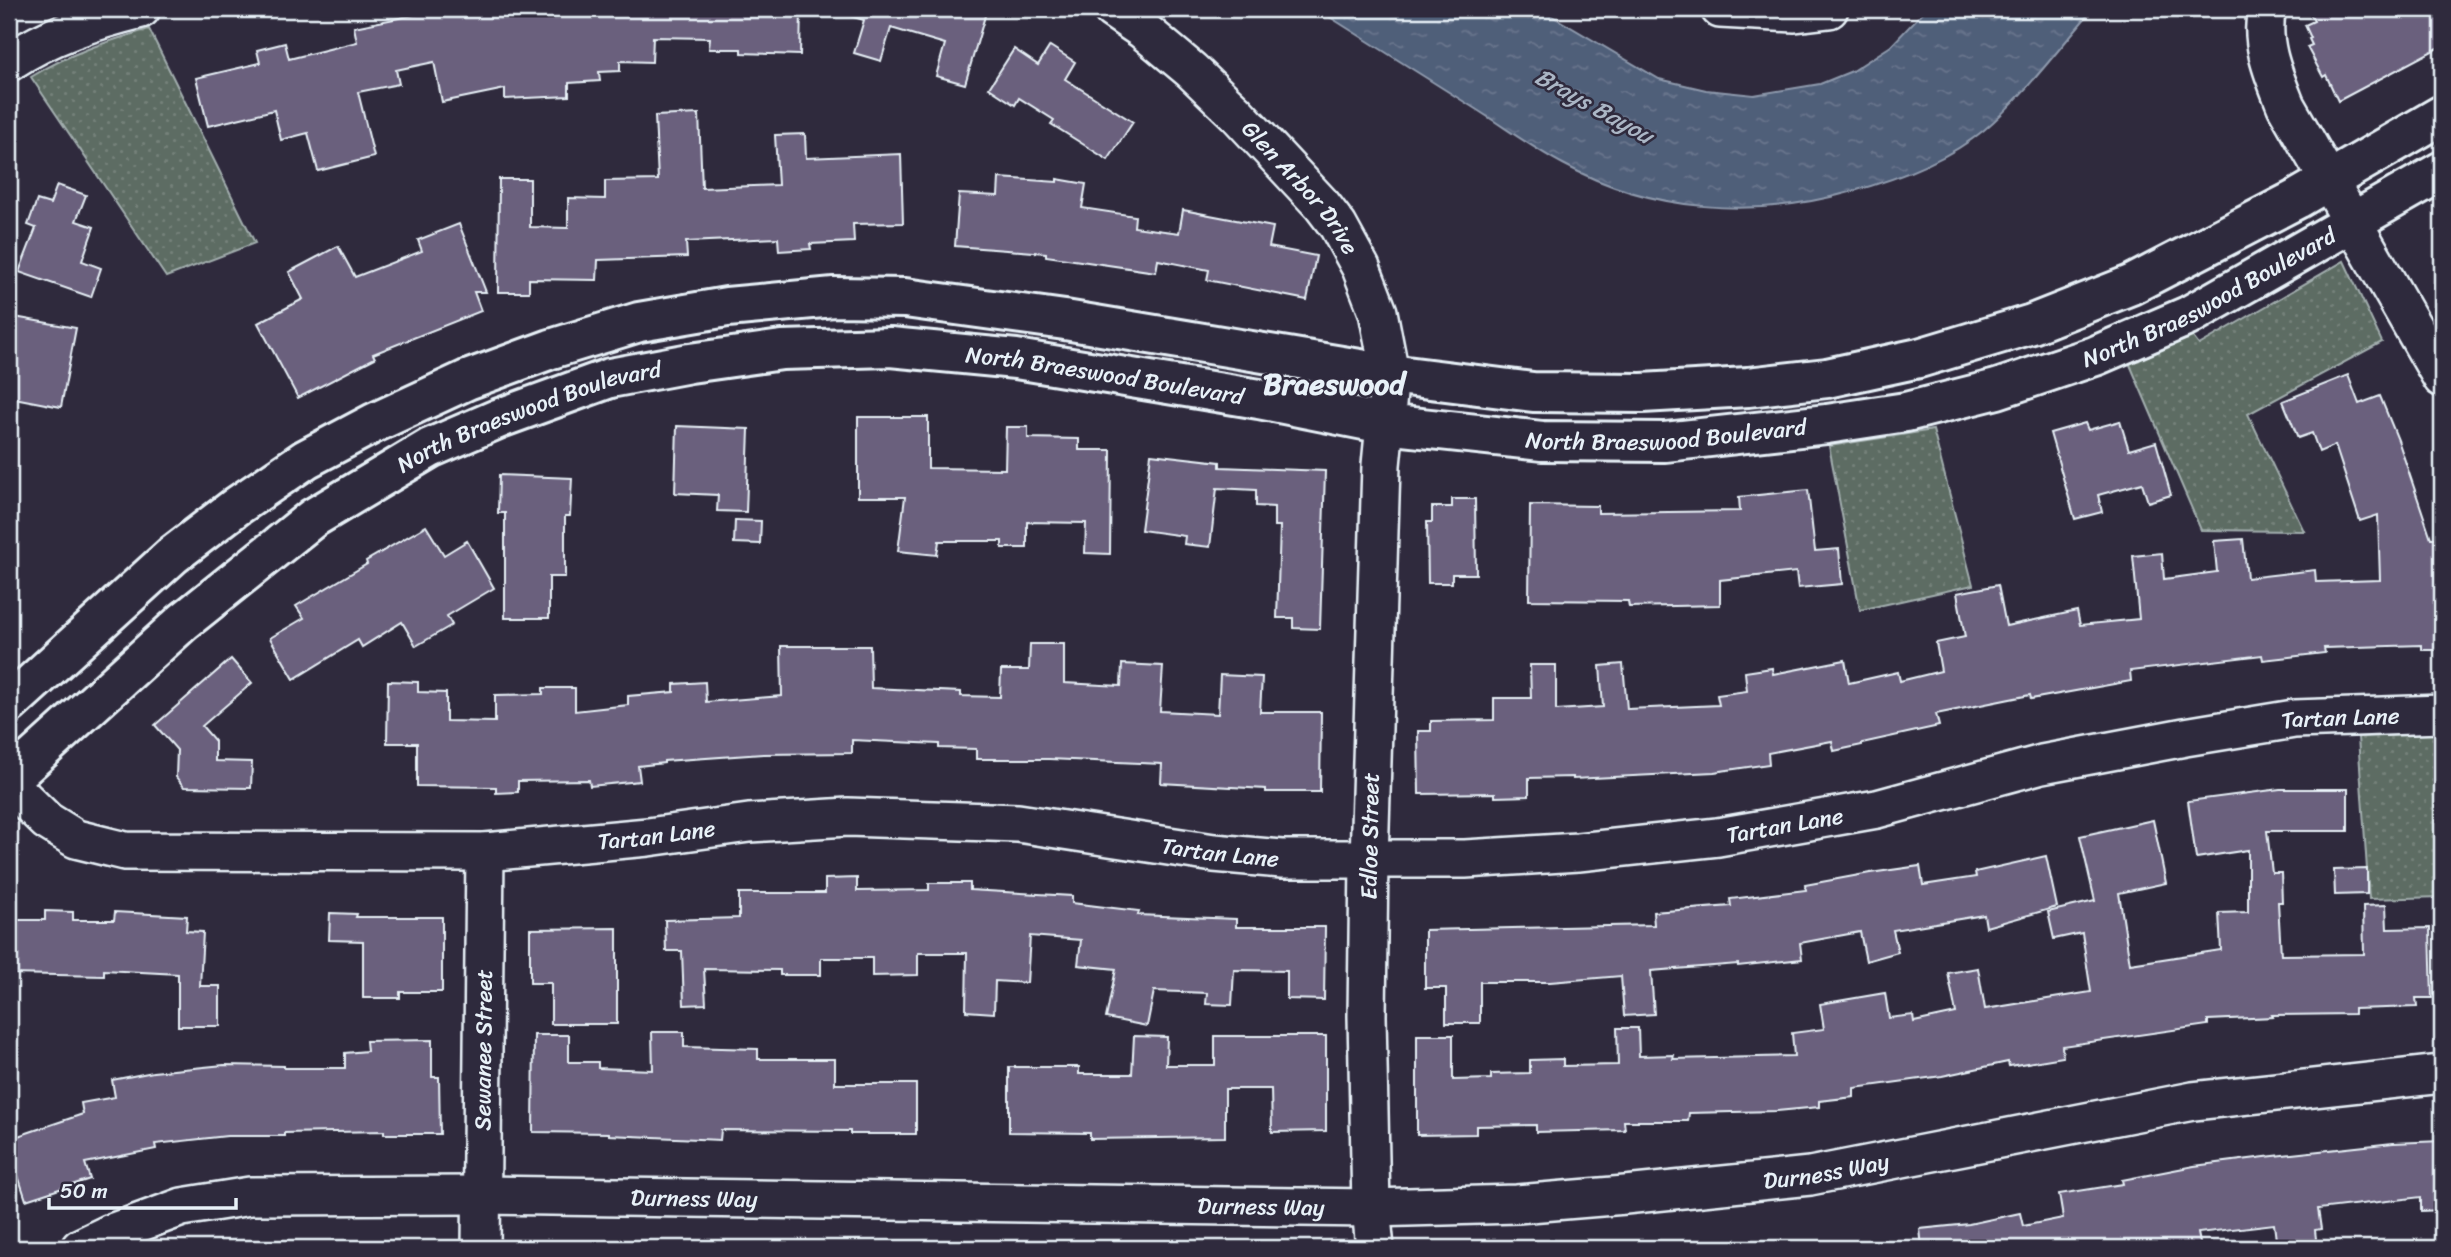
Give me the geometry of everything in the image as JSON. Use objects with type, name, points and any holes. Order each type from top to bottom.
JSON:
[{"type":"main road","name":"North Braeswood Boulevard","points":[[9,704],[173,555],[237,506],[306,459],[373,423],[467,380],[551,349],[639,322],[727,307],[834,297],[905,298],[1065,320],[1390,374],[1546,392],[1642,393],[1748,387],[1820,379],[1919,358],[2032,324],[2131,285],[2328,181],[2442,115]]},
{"type":"main road","name":"North Braeswood Boulevard","points":[[9,782],[183,622],[313,517],[430,448],[500,418],[619,377],[690,363],[782,350],[890,348],[1016,359],[1259,398],[1384,424],[1542,441],[1651,442],[1827,424],[1906,412],[1997,389],[2095,356],[2188,316],[2442,171]]},
{"type":"main road","points":[[604,332],[619,377]]},
{"type":"main road","points":[[1820,379],[1827,424]]},
{"type":"street","points":[[9,62],[39,43],[89,22],[141,9]]},
{"type":"street","name":"Glen Arbor Drive","points":[[1112,9],[1143,30],[1191,70],[1245,122],[1338,226],[1361,268],[1378,312],[1390,374],[1384,424]]},
{"type":"street","points":[[1720,9],[1795,13],[1829,9]]},
{"type":"street","points":[[2267,9],[2265,35],[2272,70],[2286,106],[2442,378]]},
{"type":"street","name":"Edloe Street","points":[[1375,1248],[1371,1208],[1367,1016],[1369,860],[1384,424]]},
{"type":"street","name":"Tartan Lane","points":[[9,782],[47,821],[76,839],[125,851],[485,852],[648,837],[750,823],[848,817],[1018,823],[1214,853],[1282,859],[1465,859],[1566,853],[1718,837],[1877,809],[2042,764],[2294,719],[2442,714]]},
{"type":"street","name":"Sewanee Street","points":[[481,1248],[485,852]]},
{"type":"street","name":"Durness Way","points":[[80,1248],[111,1233],[182,1207],[250,1196],[481,1195],[1371,1208],[1517,1204],[1810,1176],[2193,1101],[2442,1074]]},
{"type":"green space","points":[[149,29],[255,243],[166,277],[31,77],[74,55]]},
{"type":"green space","points":[[2344,261],[2382,342],[2248,414],[2304,531],[2201,530],[2128,360],[2192,336],[2199,345]]},
{"type":"green space","points":[[1933,430],[1973,585],[1860,610],[1829,446]]},
{"type":"green space","points":[[2442,733],[2442,897],[2369,899],[2358,737]]},
{"type":"water","name":"Brays Bayou","points":[[1317,9],[1540,9],[1659,79],[1706,90],[1754,95],[1820,84],[1852,71],[1891,46],[1926,9],[2093,9],[2012,103],[1984,130],[1954,151],[1902,175],[1850,192],[1814,201],[1741,208],[1667,201],[1597,180],[1540,151]]},
{"type":"building","points":[[444,9],[801,9],[800,55],[741,53],[741,49],[709,49],[710,38],[653,37],[652,62],[620,61],[620,71],[599,72],[600,81],[569,83],[569,96],[505,99],[505,89],[442,102],[434,62],[396,70],[399,84],[358,92],[374,157],[318,171],[308,133],[281,140],[274,110],[208,126],[196,78],[260,63],[257,50],[285,43],[289,59],[357,42],[354,27]]},
{"type":"building","points":[[844,9],[987,9],[965,84],[936,76],[945,44],[891,28],[881,61],[854,53],[864,20],[843,14]]},
{"type":"building","points":[[2308,9],[2442,9],[2442,46],[2338,101],[2326,75],[2323,77],[2307,47],[2312,45],[2305,25],[2314,21]]},
{"type":"building","points":[[1050,46],[1075,62],[1065,79],[1133,122],[1108,160],[1051,124],[1054,120],[1019,98],[1015,105],[989,88],[1014,49],[1038,65]]},
{"type":"building","points":[[699,114],[702,188],[778,185],[775,135],[805,134],[806,158],[901,154],[903,223],[853,224],[854,242],[810,244],[811,249],[779,251],[778,238],[686,242],[687,257],[598,260],[597,280],[529,279],[529,292],[498,292],[499,179],[530,179],[530,227],[568,228],[568,198],[605,199],[605,181],[658,180],[655,116]]},
{"type":"building","points":[[999,178],[1057,182],[1057,179],[1086,184],[1082,208],[1135,216],[1134,227],[1179,233],[1183,210],[1273,227],[1269,247],[1316,256],[1307,300],[1207,280],[1209,270],[1158,260],[1156,272],[1046,256],[1046,253],[955,246],[959,194],[998,196]]},
{"type":"building","points":[[57,185],[86,195],[76,221],[94,227],[82,261],[101,268],[91,297],[19,272],[36,228],[28,225],[37,200],[50,204]]},
{"type":"building","points":[[459,224],[486,292],[474,292],[481,311],[373,354],[375,358],[298,398],[258,323],[303,299],[289,272],[338,246],[355,277],[422,251],[418,240]]},
{"type":"building","points":[[9,316],[76,328],[61,407],[9,397]]},
{"type":"building","points":[[2348,375],[2359,404],[2380,396],[2431,538],[2441,538],[2442,650],[2422,650],[2422,645],[2324,648],[2325,653],[2263,660],[2262,655],[2130,671],[2131,681],[2031,699],[2030,695],[1936,714],[1939,726],[1862,745],[1834,751],[1832,741],[1768,753],[1769,764],[1714,772],[1573,779],[1529,778],[1529,796],[1495,797],[1495,793],[1419,794],[1418,731],[1431,731],[1431,721],[1494,720],[1494,698],[1531,698],[1530,665],[1556,665],[1556,710],[1603,707],[1600,666],[1623,664],[1627,709],[1719,705],[1717,695],[1747,691],[1745,672],[1772,668],[1773,674],[1845,660],[1849,683],[1898,672],[1900,681],[1941,671],[1936,643],[1965,637],[1957,593],[1998,585],[2006,626],[2077,611],[2080,625],[2139,619],[2133,556],[2162,553],[2164,579],[2217,572],[2214,541],[2243,539],[2247,578],[2315,570],[2316,582],[2380,580],[2378,515],[2360,521],[2335,445],[2319,452],[2312,433],[2298,438],[2283,401]]},
{"type":"building","points":[[858,417],[928,417],[928,468],[1005,469],[1006,427],[1028,427],[1028,438],[1079,439],[1079,450],[1111,450],[1110,554],[1085,553],[1086,523],[1027,522],[1027,548],[1002,548],[1002,541],[939,541],[937,555],[898,551],[905,497],[858,497]]},
{"type":"building","points":[[2120,421],[2129,450],[2156,442],[2171,495],[2148,502],[2142,483],[2098,495],[2102,512],[2075,519],[2050,433],[2085,423],[2088,430]]},
{"type":"building","points":[[677,426],[749,429],[746,512],[717,511],[718,495],[675,493]]},
{"type":"building","points":[[1151,454],[1220,462],[1220,467],[1325,471],[1320,629],[1293,628],[1293,618],[1277,618],[1280,526],[1274,526],[1274,507],[1256,506],[1256,490],[1217,488],[1210,547],[1184,544],[1185,536],[1141,530]]},
{"type":"building","points":[[499,475],[572,478],[570,516],[565,516],[565,577],[549,577],[549,618],[505,618],[505,513],[498,513]]},
{"type":"building","points":[[1808,490],[1815,551],[1839,549],[1842,584],[1798,588],[1796,572],[1720,580],[1720,605],[1629,607],[1628,601],[1529,600],[1530,505],[1598,506],[1598,513],[1740,511],[1739,497]]},
{"type":"building","points":[[1452,499],[1475,499],[1476,574],[1452,574],[1452,583],[1428,583],[1427,522],[1432,522],[1432,507],[1452,507]]},
{"type":"building","points":[[735,520],[761,521],[760,544],[734,543]]},
{"type":"building","points":[[426,526],[444,555],[467,541],[494,588],[447,616],[452,625],[416,646],[402,622],[362,647],[358,640],[294,679],[270,638],[304,618],[296,606]]},
{"type":"building","points":[[1030,644],[1064,644],[1064,683],[1121,686],[1122,664],[1163,666],[1160,711],[1218,714],[1220,675],[1262,677],[1260,712],[1321,712],[1320,792],[1266,792],[1266,789],[1161,783],[1162,764],[976,759],[976,749],[939,748],[939,744],[852,740],[852,753],[763,754],[664,761],[638,766],[640,781],[590,786],[589,780],[518,781],[518,792],[496,793],[496,787],[417,786],[417,743],[387,743],[388,681],[418,682],[418,692],[446,693],[446,721],[495,722],[495,695],[543,694],[543,688],[575,688],[575,711],[628,705],[628,696],[674,692],[674,684],[705,682],[706,702],[782,696],[781,646],[870,646],[871,688],[961,692],[961,696],[1000,697],[1001,670],[1029,670]]},
{"type":"building","points":[[231,659],[252,683],[202,726],[215,741],[215,761],[252,762],[251,788],[184,787],[176,777],[177,750],[155,725]]},
{"type":"building","points":[[2280,789],[2348,789],[2348,831],[2267,831],[2272,873],[2281,873],[2282,902],[2278,902],[2281,955],[2364,954],[2363,906],[2386,905],[2387,929],[2430,928],[2432,998],[2416,998],[2417,1007],[2354,1009],[2354,1014],[2272,1015],[2273,1017],[2208,1020],[2208,1025],[2062,1046],[2063,1057],[2009,1066],[2008,1062],[1942,1076],[1854,1088],[1854,1097],[1819,1101],[1819,1107],[1689,1113],[1688,1121],[1624,1121],[1625,1130],[1536,1132],[1536,1125],[1476,1126],[1476,1134],[1417,1135],[1417,1035],[1453,1035],[1453,1080],[1491,1079],[1491,1074],[1530,1073],[1530,1060],[1563,1059],[1563,1066],[1618,1065],[1617,1028],[1638,1028],[1639,1056],[1674,1055],[1673,1059],[1794,1056],[1792,1033],[1824,1029],[1820,1004],[1885,993],[1889,1018],[1913,1015],[1914,1022],[1956,1013],[1948,973],[1978,968],[1985,1009],[2091,992],[2082,933],[2054,939],[2048,912],[2095,901],[2080,836],[2153,820],[2166,883],[2119,893],[2130,964],[2221,950],[2219,913],[2248,912],[2248,850],[2196,858],[2188,801]]},
{"type":"building","points":[[2046,856],[2057,907],[1986,927],[1984,915],[1893,930],[1898,952],[1866,961],[1860,932],[1800,943],[1802,959],[1651,971],[1654,1014],[1624,1016],[1621,976],[1550,982],[1480,982],[1480,1023],[1446,1023],[1446,988],[1425,988],[1425,930],[1654,925],[1653,912],[1731,906],[1730,899],[1806,890],[1805,885],[1870,873],[1920,866],[1923,885],[1976,877],[1975,872]]},
{"type":"building","points":[[2367,869],[2367,894],[2335,895],[2334,870]]},
{"type":"building","points":[[857,878],[857,891],[929,890],[929,883],[970,883],[970,890],[1072,896],[1072,903],[1139,911],[1138,915],[1236,919],[1236,927],[1325,927],[1324,1000],[1287,999],[1287,971],[1234,970],[1232,1005],[1206,1004],[1207,993],[1154,991],[1147,1026],[1106,1018],[1116,969],[1078,965],[1081,940],[1030,936],[1027,983],[995,981],[994,1013],[966,1011],[967,953],[918,953],[918,975],[872,976],[872,958],[821,958],[821,975],[780,975],[780,970],[704,969],[706,1004],[684,1005],[682,951],[666,951],[665,920],[739,918],[739,893],[825,893],[825,879]]},
{"type":"building","points":[[45,911],[73,912],[73,920],[114,920],[115,912],[187,916],[186,931],[203,932],[200,986],[220,986],[220,1026],[178,1026],[178,974],[104,970],[104,976],[9,974],[9,945],[13,945],[13,920],[45,920]]},
{"type":"building","points":[[330,913],[357,914],[356,917],[442,917],[442,992],[400,992],[400,998],[363,998],[363,941],[329,940]]},
{"type":"building","points":[[617,928],[617,1024],[551,1024],[551,983],[530,983],[530,929]]},
{"type":"building","points":[[652,1032],[684,1032],[684,1047],[758,1049],[758,1059],[835,1059],[835,1084],[916,1084],[916,1134],[721,1130],[720,1140],[609,1133],[533,1132],[534,1035],[569,1035],[569,1062],[598,1062],[598,1068],[653,1070]]},
{"type":"building","points":[[1134,1036],[1167,1037],[1166,1065],[1215,1065],[1215,1036],[1326,1036],[1326,1131],[1272,1132],[1271,1089],[1225,1089],[1225,1137],[1090,1139],[1090,1133],[1009,1132],[1009,1067],[1079,1067],[1079,1074],[1132,1074]]},
{"type":"building","points":[[432,1040],[432,1077],[439,1077],[440,1134],[384,1134],[384,1131],[284,1133],[284,1136],[227,1136],[155,1144],[156,1149],[85,1163],[90,1179],[26,1200],[9,1148],[9,1139],[83,1114],[81,1103],[115,1097],[112,1080],[153,1072],[224,1065],[345,1068],[345,1053],[367,1051],[366,1041]]},
{"type":"building","points":[[2442,1141],[2442,1210],[2421,1211],[2421,1197],[2318,1209],[2321,1229],[2315,1230],[2317,1248],[2277,1248],[2274,1224],[2198,1233],[2201,1248],[1922,1248],[1920,1229],[1969,1224],[2020,1213],[2023,1226],[2063,1218],[2059,1194],[2123,1184],[2122,1180],[2194,1166],[2265,1157],[2393,1143]]},
{"type":"district","name":"Braeswood","points":[[1334,384]]}]
